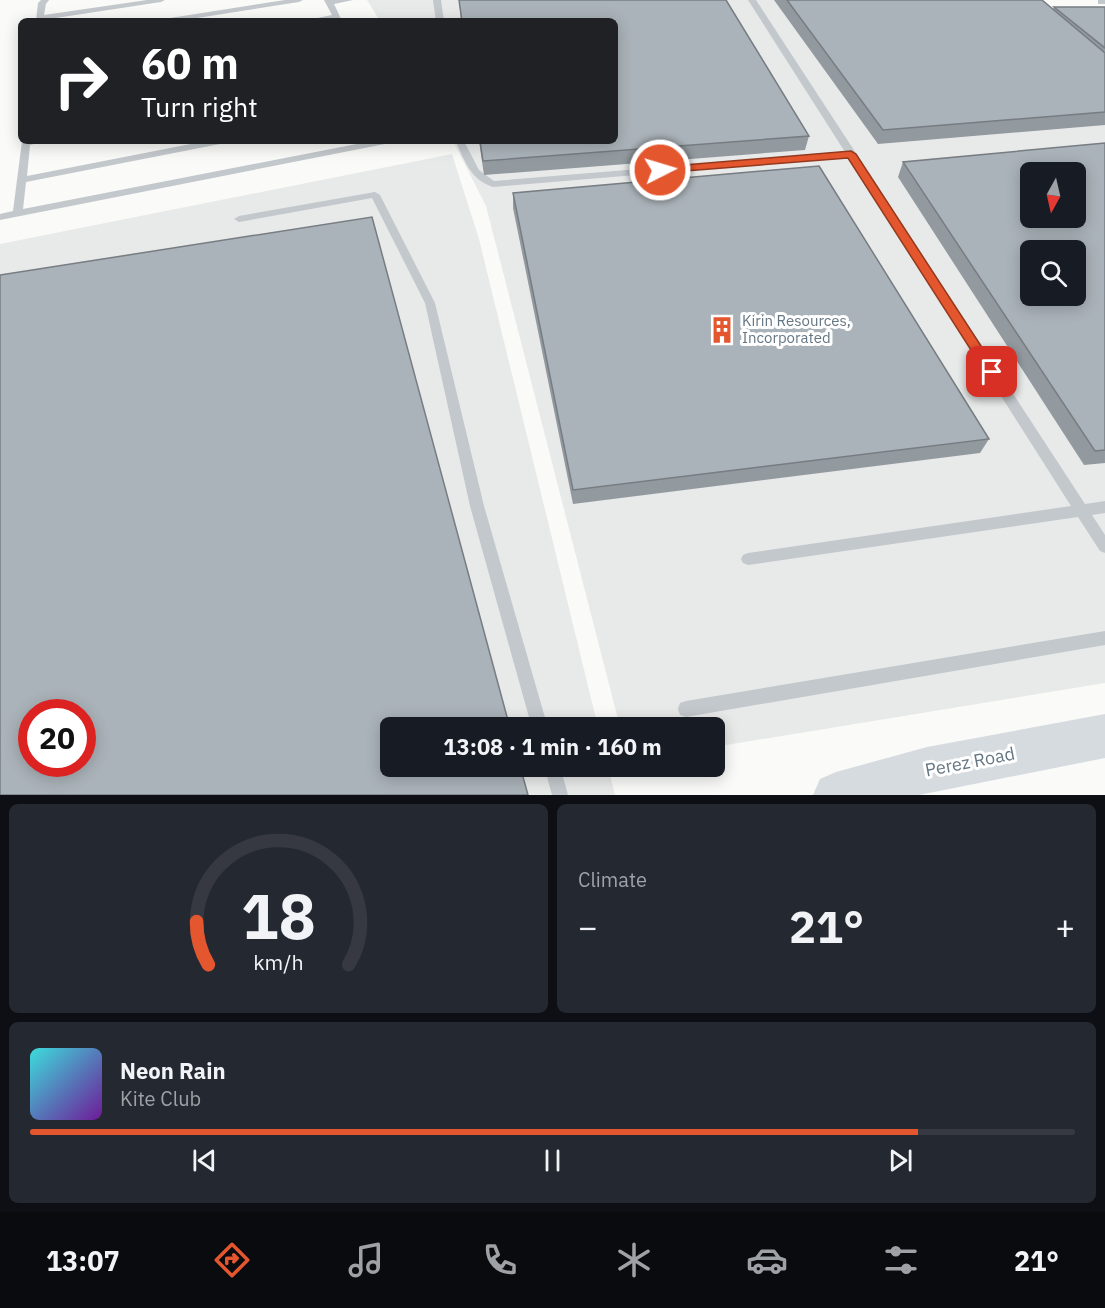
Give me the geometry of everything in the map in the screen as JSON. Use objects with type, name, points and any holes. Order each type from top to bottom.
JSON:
[{"type":"street","name":"Perez Road","points":[[836,795],[927,770],[1105,736]]},
{"type":"lane","points":[[40,18],[42,3],[45,0]]},
{"type":"lane","points":[[52,18],[162,0]]},
{"type":"lane","points":[[183,18],[299,0]]},
{"type":"lane","points":[[337,18],[329,1],[348,0]]},
{"type":"lane","points":[[437,0],[440,18]]},
{"type":"lane","points":[[752,0],[1105,547]]},
{"type":"lane","points":[[18,213],[26,144]]},
{"type":"lane","points":[[22,180],[205,144]]},
{"type":"lane","points":[[0,217],[370,144]]},
{"type":"lane","points":[[461,144],[475,173],[480,179],[493,184],[851,154]]},
{"type":"lane","points":[[239,219],[375,195],[430,303],[477,506],[537,717]]},
{"type":"lane","points":[[748,559],[1105,507]]},
{"type":"lane","points":[[686,709],[1105,638]]},
{"type":"lane","points":[[555,777],[560,795]]},
{"type":"shaded area","points":[[367,0],[1035,0],[1054,17],[1105,19],[1105,683],[725,745],[725,717],[617,717],[486,206],[455,144],[618,144],[618,18],[378,18]]},
{"type":"shaded area","points":[[452,154],[479,239],[596,717],[380,717],[380,777],[610,777],[615,795],[0,795],[0,244]]},
{"type":"building","points":[[459,0],[726,0],[809,136],[483,161],[480,144],[618,144],[618,18],[462,18]]},
{"type":"building","points":[[787,0],[1042,0],[1105,53],[1105,112],[883,130]]},
{"type":"building","points":[[1054,7],[1105,7],[1105,48]]},
{"type":"building","points":[[1105,143],[1105,450],[1095,451],[903,162]]},
{"type":"building","name":"Kirin Resources, Incorporated","points":[[819,166],[989,439],[573,490],[513,193]]},
{"type":"building","points":[[372,217],[507,717],[380,717],[380,777],[523,777],[528,795],[0,795],[0,275]]},
{"type":"place","name":"Kirin Resources, Incorporated","points":[[722,330]]},
{"type":"route","points":[[660,170],[851,154],[992,372]]}]
